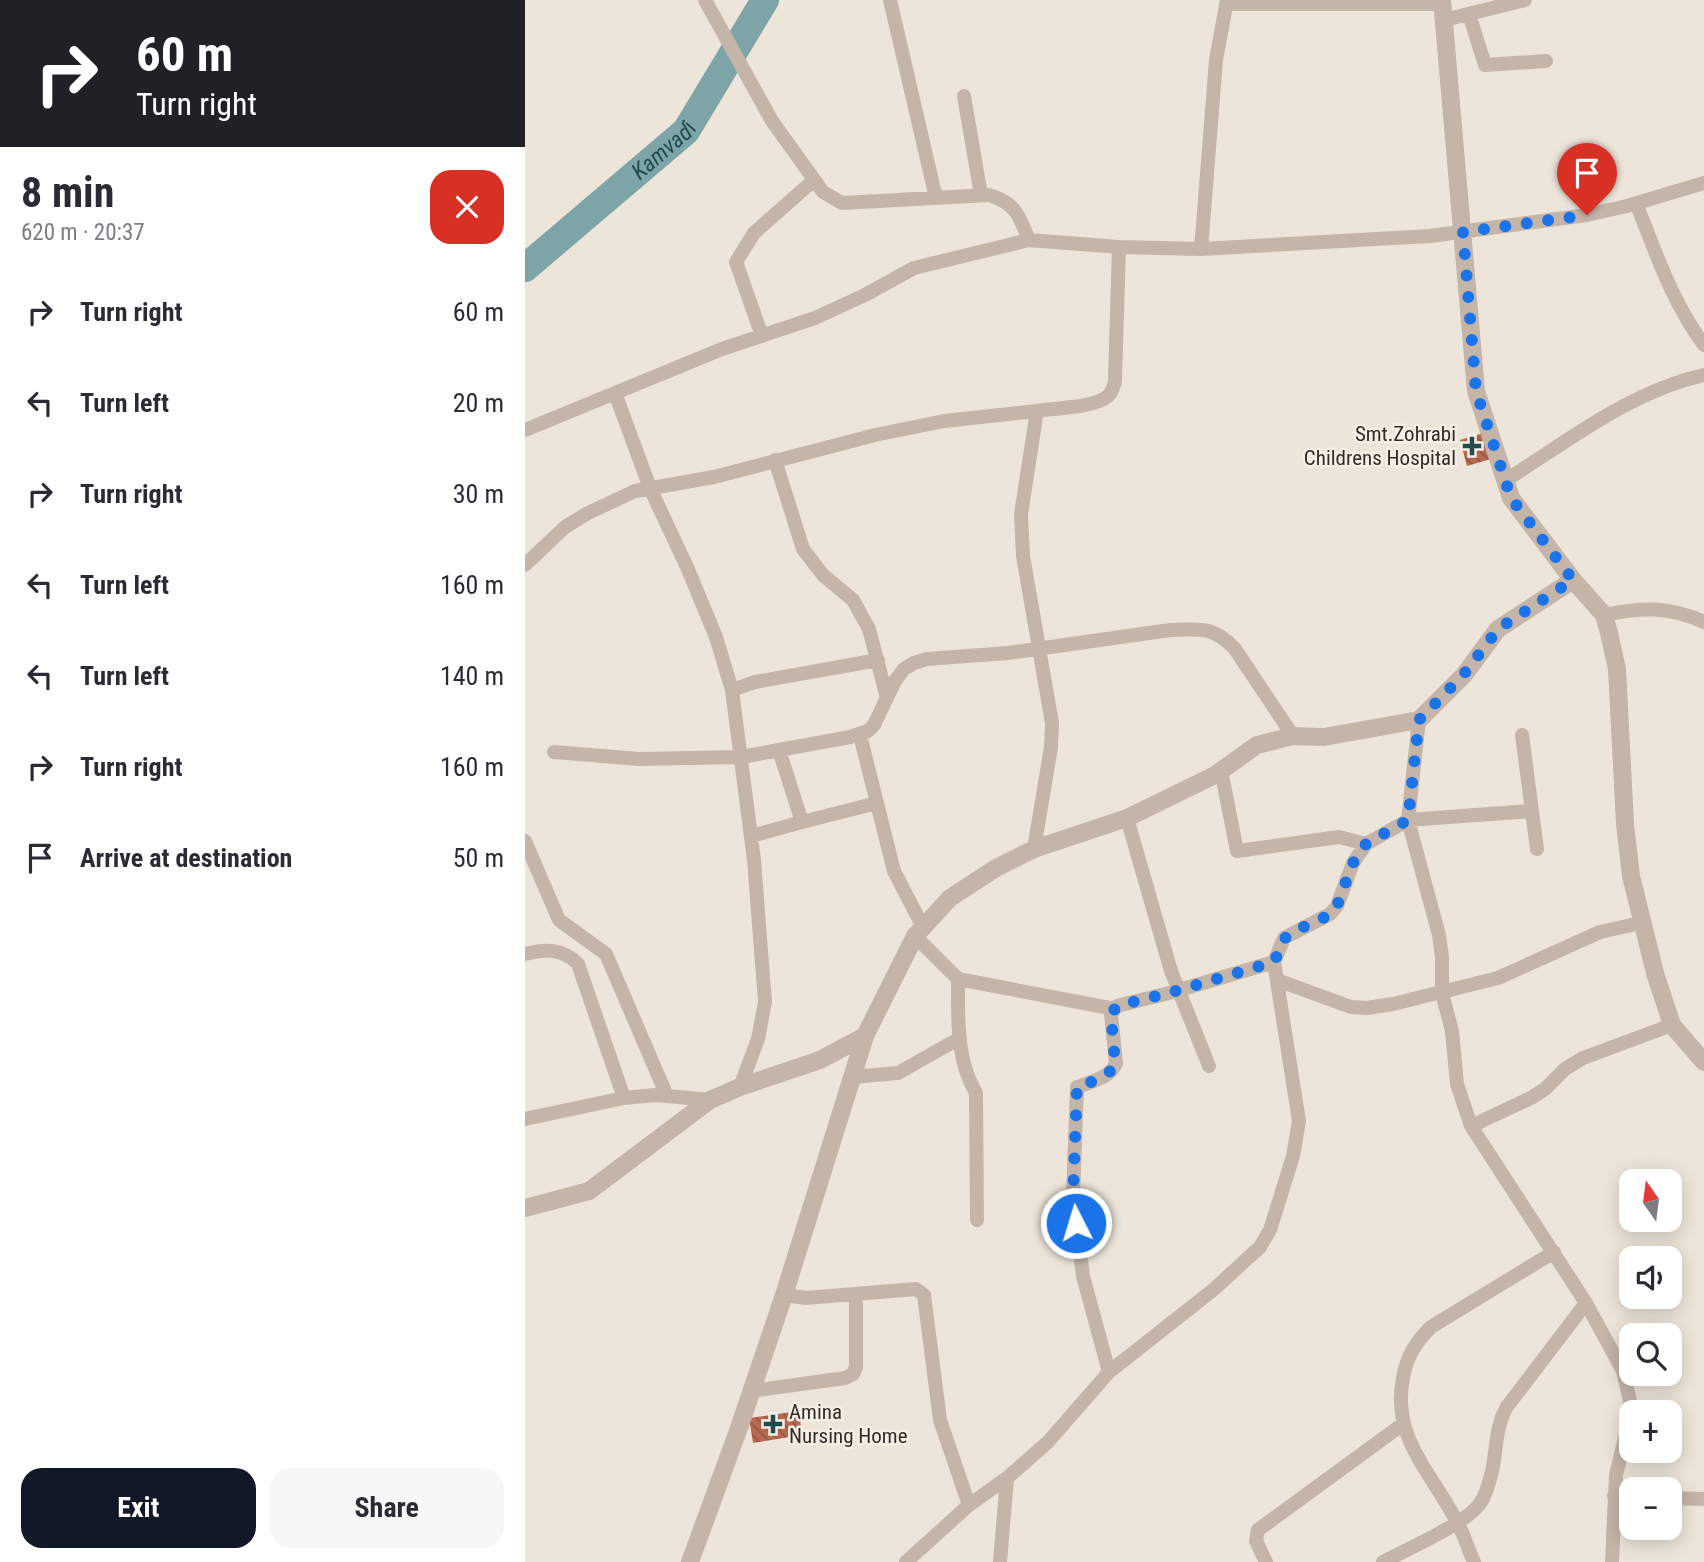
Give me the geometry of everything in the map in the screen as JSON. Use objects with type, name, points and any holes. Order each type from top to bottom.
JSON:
[{"type":"street","points":[[705,0],[772,121],[823,192],[842,202],[981,195],[1001,198],[1016,209],[1029,240]]},
{"type":"street","points":[[890,0],[936,198]]},
{"type":"street","points":[[1201,249],[1216,60],[1227,2],[1443,8],[1469,14],[1525,0]]},
{"type":"street","points":[[1443,8],[1476,391],[1511,498],[1573,580],[1604,615],[1617,669],[1625,824],[1631,876],[1641,923],[1672,1025],[1700,1054]]},
{"type":"street","points":[[1469,14],[1485,65],[1546,61]]},
{"type":"street","points":[[964,96],[981,195]]},
{"type":"street","points":[[762,336],[736,262],[754,233],[814,180]]},
{"type":"street","points":[[525,430],[722,349],[815,318],[914,268],[1029,240],[1119,247],[1201,249],[1430,236],[1587,215],[1704,183]]},
{"type":"street","points":[[1636,203],[1671,293],[1686,321],[1704,345]]},
{"type":"street","points":[[525,565],[565,527],[635,491],[714,477],[875,435],[944,421],[1037,411],[1095,402],[1107,397],[1115,381],[1119,247]]},
{"type":"street","points":[[1506,481],[1604,418],[1646,395],[1678,380],[1704,375]]},
{"type":"street","points":[[615,393],[650,488],[716,637],[732,690],[751,836],[765,1002],[758,1039],[740,1087]]},
{"type":"street","points":[[1034,849],[1051,747],[1052,723],[1023,556],[1021,514],[1037,411]]},
{"type":"street","points":[[775,460],[803,549],[823,575],[853,600],[869,629],[887,698]]},
{"type":"street","points":[[690,1562],[784,1295],[865,1036],[919,931],[950,898],[996,868],[1034,849],[1127,818],[1221,771],[1257,745],[1293,736],[1324,737],[1419,720],[1464,674],[1498,629],[1573,580]]},
{"type":"street","points":[[1604,615],[1639,608],[1665,609],[1691,615],[1704,622]]},
{"type":"street","points":[[554,752],[639,759],[741,757],[860,735],[874,725],[904,669],[926,659],[1008,653],[1170,630],[1195,629],[1213,631],[1223,636],[1235,649],[1293,736]]},
{"type":"street","points":[[732,690],[755,682],[879,660]]},
{"type":"street","points":[[1419,720],[1408,820],[1439,935],[1442,993],[1452,1031],[1457,1084],[1471,1126],[1586,1303],[1623,1371],[1630,1401],[1629,1422],[1616,1475],[1612,1562]]},
{"type":"street","points":[[860,735],[894,871],[919,931],[958,979],[960,1038],[966,1076],[976,1093],[977,1220]]},
{"type":"street","points":[[1522,736],[1537,849]]},
{"type":"street","points":[[779,750],[802,822]]},
{"type":"street","points":[[1221,771],[1237,851],[1339,837],[1366,844]]},
{"type":"street","points":[[751,836],[877,803]]},
{"type":"street","points":[[906,1562],[969,1505],[1007,1478],[1048,1442],[1109,1372],[1213,1290],[1260,1247],[1270,1230],[1293,1156],[1299,1121],[1274,962],[1285,938],[1330,914],[1337,906],[1353,863],[1366,844],[1408,820],[1531,811]]},
{"type":"street","points":[[1127,818],[1163,947],[1209,1066]]},
{"type":"street","points":[[525,841],[559,920],[606,954],[667,1096]]},
{"type":"street","points":[[1277,980],[1359,1008],[1393,1004],[1442,993],[1518,970],[1600,932],[1641,923]]},
{"type":"street","points":[[525,954],[554,950],[571,957],[578,964],[624,1098]]},
{"type":"street","points":[[1109,1372],[1083,1276],[1073,1196],[1077,1087],[1113,1070],[1115,1063],[1111,1014],[1115,1009],[1127,1002],[1180,990],[1274,962]]},
{"type":"street","points":[[958,979],[1115,1009]]},
{"type":"street","points":[[1471,1126],[1531,1098],[1545,1089],[1565,1069],[1583,1058],[1672,1025]]},
{"type":"street","points":[[525,1208],[589,1191],[710,1100],[820,1060],[865,1036]]},
{"type":"street","points":[[852,1077],[898,1073],[960,1038]]},
{"type":"street","points":[[525,1119],[624,1098],[667,1096],[710,1100]]},
{"type":"street","points":[[1474,1562],[1457,1522],[1417,1456],[1403,1424],[1401,1389],[1407,1358],[1416,1342],[1431,1327],[1554,1252]]},
{"type":"street","points":[[784,1295],[806,1298],[916,1289],[925,1295],[940,1420],[969,1505]]},
{"type":"street","points":[[751,1391],[845,1378],[853,1374],[856,1367],[856,1294]]},
{"type":"street","points":[[1383,1562],[1457,1522],[1481,1503],[1494,1462],[1496,1434],[1506,1408],[1586,1303]]},
{"type":"street","points":[[1266,1562],[1256,1541],[1258,1530],[1403,1424]]},
{"type":"street","points":[[1000,1562],[1007,1478]]},
{"type":"street","points":[[1614,1496],[1619,1496]]},
{"type":"street","points":[[1682,1498],[1704,1499]]},
{"type":"building","points":[[1483,433],[1491,459],[1467,466],[1460,440]]},
{"type":"building","points":[[799,1411],[802,1435],[753,1443],[749,1418]]},
{"type":"waterway","name":"Kamvadi","points":[[525,268],[686,131],[765,0]]},
{"type":"place","name":"Smt.Zohrabi Childrens Hospital","points":[[1472,446]]},
{"type":"place","name":"Amina Nursing Home","points":[[773,1424]]},
{"type":"route","points":[[1076,1223],[1073,1196],[1077,1087],[1113,1070],[1115,1063],[1111,1014],[1117,1006],[1274,962],[1285,938],[1330,914],[1337,906],[1353,863],[1366,844],[1408,820],[1419,720],[1464,674],[1498,629],[1573,580],[1511,498],[1476,391],[1463,232],[1587,215]]}]
